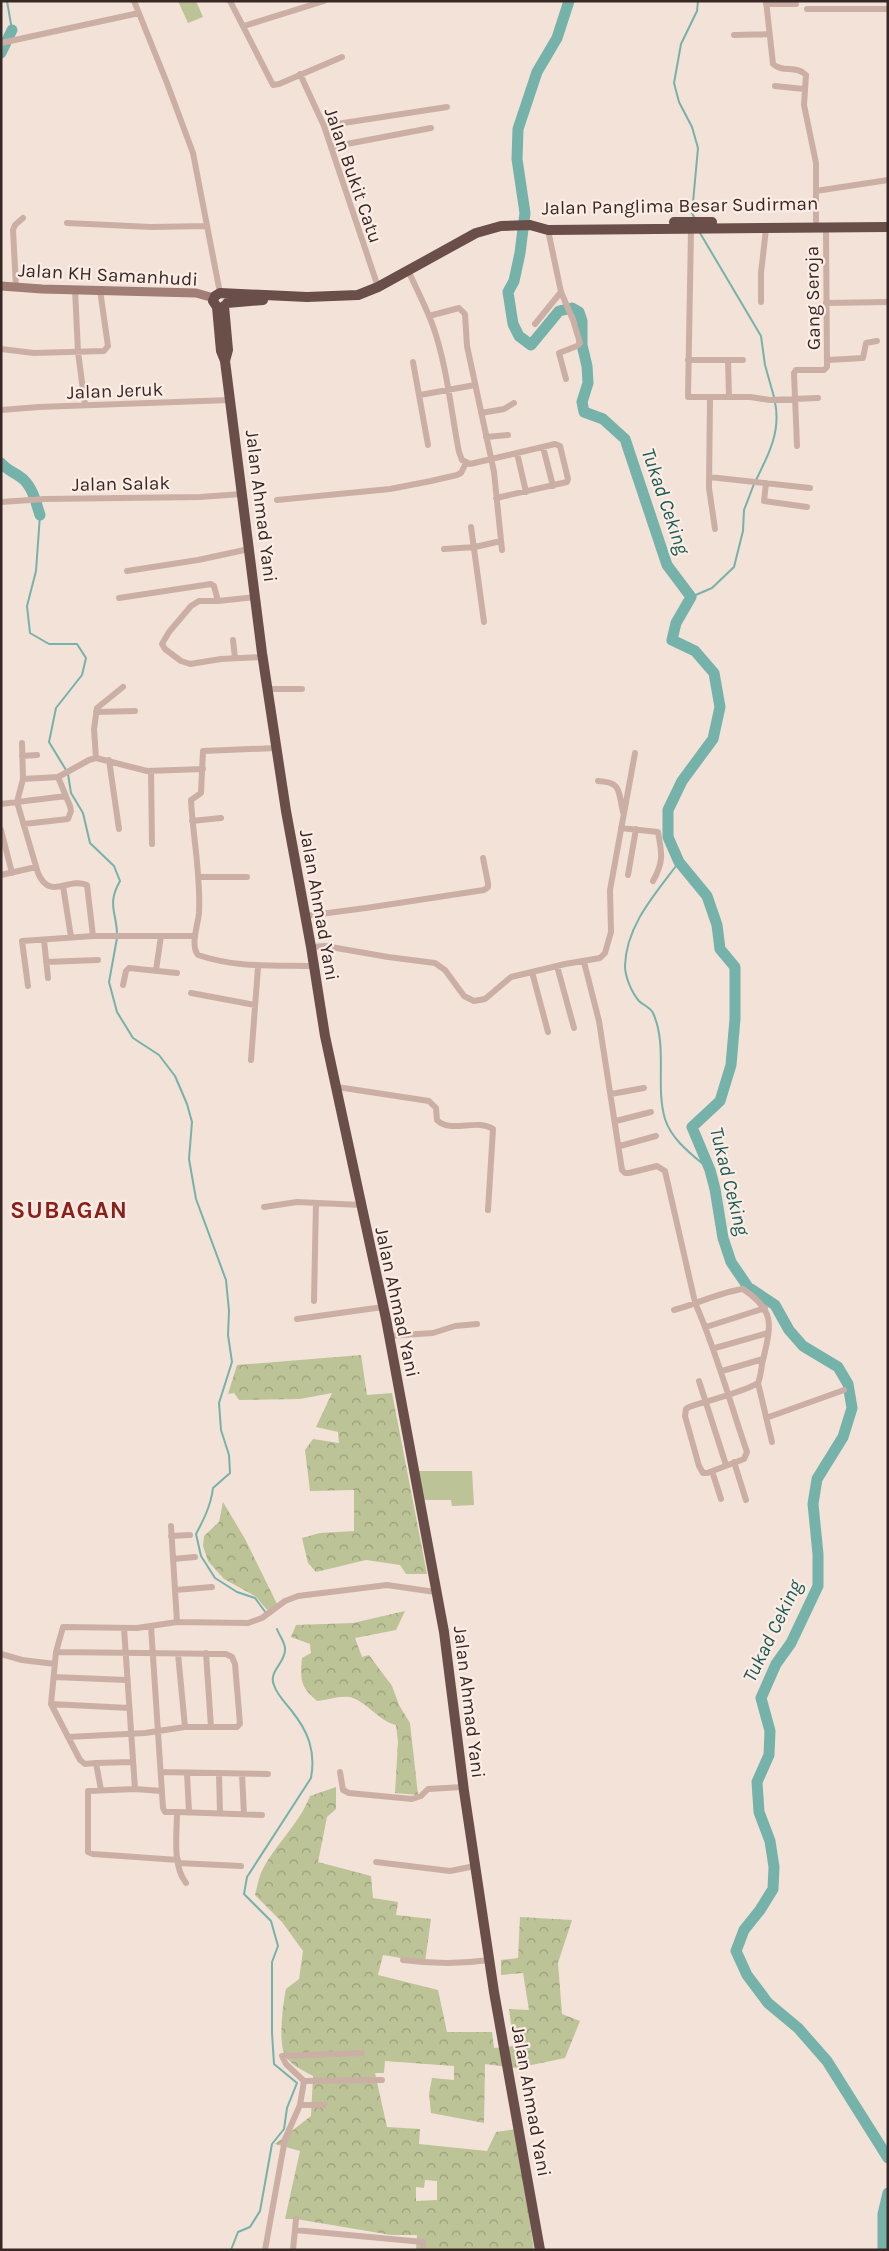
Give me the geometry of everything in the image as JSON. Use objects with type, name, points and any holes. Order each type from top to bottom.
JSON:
[{"type":"highway","name":"Jalan Panglima Besar Sudirman","points":[[709,226],[766,229],[826,227],[888,220]]},
{"type":"highway","name":"Jalan Panglima Besar Sudirman","points":[[692,227],[542,223],[530,225],[548,230],[692,227],[816,221],[888,227]]},
{"type":"highway","name":"Jalan Panglima Besar Sudirman","points":[[221,300],[268,299],[273,296],[348,296],[366,292],[476,233],[492,228],[530,225]]},
{"type":"highway","name":"Jalan Ahmad Yani","points":[[221,300],[228,350],[225,361],[263,657],[286,811],[312,947],[313,966],[325,1036],[383,1307],[444,1632],[463,1787],[475,1866],[540,2250]]},
{"type":"main road","name":"Jalan KH Samanhudi","points":[[1,286],[196,293],[221,300]]},
{"type":"street","points":[[134,1],[193,154],[221,300]]},
{"type":"street","points":[[230,1],[273,85],[342,57]]},
{"type":"street","points":[[244,26],[324,1]]},
{"type":"street","points":[[796,4],[766,3],[773,64],[778,68],[798,70],[804,73],[807,78],[804,89],[804,105],[816,163],[816,221]]},
{"type":"street","points":[[807,9],[888,9]]},
{"type":"street","points":[[2,42],[139,13]]},
{"type":"street","points":[[734,35],[769,34]]},
{"type":"street","name":"Jalan Bukit Catu","points":[[300,74],[324,126],[344,182],[364,251],[378,287]]},
{"type":"street","points":[[775,86],[804,89]]},
{"type":"street","points":[[324,126],[447,106]]},
{"type":"street","points":[[331,147],[431,128]]},
{"type":"street","points":[[816,191],[888,180]]},
{"type":"street","points":[[16,287],[13,230],[15,224],[23,218]]},
{"type":"street","points":[[67,223],[150,227],[206,226]]},
{"type":"street","points":[[692,227],[688,397],[750,397],[770,400],[818,398]]},
{"type":"street","name":"Gang Seroja","points":[[795,400],[794,371],[827,368],[826,227]]},
{"type":"street","points":[[761,302],[761,273],[766,229]]},
{"type":"street","points":[[548,230],[561,292],[580,339],[579,345],[561,351],[559,355],[566,379]]},
{"type":"street","points":[[408,270],[429,316],[436,337],[459,452],[462,460],[466,463]]},
{"type":"street","points":[[75,289],[78,352],[85,405]]},
{"type":"street","points":[[1,348],[34,353],[104,351],[108,346],[100,290]]},
{"type":"street","points":[[535,324],[561,292]]},
{"type":"street","points":[[826,303],[888,302]]},
{"type":"street","points":[[429,316],[459,308],[464,311],[467,346],[491,459],[502,550]]},
{"type":"street","points":[[828,360],[863,358],[866,343],[877,341]]},
{"type":"street","points":[[688,360],[742,360]]},
{"type":"street","points":[[728,360],[730,397]]},
{"type":"street","points":[[413,362],[428,445]]},
{"type":"street","points":[[420,395],[475,385]]},
{"type":"street","points":[[710,398],[709,477],[715,529]]},
{"type":"street","name":"Jalan Jeruk","points":[[1,410],[230,400]]},
{"type":"street","points":[[795,400],[797,446]]},
{"type":"street","points":[[482,413],[504,410],[514,404]]},
{"type":"street","points":[[486,437],[508,435]]},
{"type":"street","points":[[466,463],[555,444],[560,446],[568,478],[566,483],[496,498]]},
{"type":"street","points":[[544,447],[553,486]]},
{"type":"street","points":[[517,453],[526,492]]},
{"type":"street","points":[[277,500],[390,489],[461,473],[466,463]]},
{"type":"street","points":[[709,477],[810,488]]},
{"type":"street","points":[[766,483],[764,501],[807,507]]},
{"type":"street","name":"Jalan Salak","points":[[1,502],[29,499],[200,497],[242,494]]},
{"type":"street","points":[[471,527],[484,622]]},
{"type":"street","points":[[444,548],[475,547],[501,541]]},
{"type":"street","points":[[127,571],[198,560],[249,549]]},
{"type":"street","points":[[119,598],[211,584],[214,586],[218,601]]},
{"type":"street","points":[[256,598],[198,601],[194,603],[168,632],[163,646],[181,661],[190,664],[235,658],[263,657]]},
{"type":"street","points":[[233,640],[235,658]]},
{"type":"street","points":[[96,758],[94,746],[96,712],[100,703],[123,687]]},
{"type":"street","points":[[268,689],[302,689]]},
{"type":"street","points":[[96,712],[135,712]]},
{"type":"street","points":[[22,743],[23,779],[17,802],[40,878],[46,886],[51,888],[88,885],[93,936]]},
{"type":"street","points":[[277,748],[203,751],[201,793],[191,800],[199,877],[195,949],[198,955],[225,962],[258,967],[313,966]]},
{"type":"street","points":[[312,947],[325,946],[434,963],[445,970],[464,996],[474,1001],[485,999],[511,977],[600,958],[609,944],[611,932],[610,890],[635,753]]},
{"type":"street","points":[[22,756],[38,755]]},
{"type":"street","points":[[23,779],[59,776],[96,758],[152,771],[203,769]]},
{"type":"street","points":[[109,760],[119,829]]},
{"type":"street","points":[[152,771],[152,844]]},
{"type":"street","points":[[24,824],[68,819],[71,811],[59,776]]},
{"type":"street","points":[[598,781],[612,782],[616,785],[624,813]]},
{"type":"street","points":[[1,804],[66,796]]},
{"type":"street","points":[[192,821],[221,818]]},
{"type":"street","points":[[621,828],[658,832],[663,856],[653,881]]},
{"type":"street","points":[[628,875],[636,829]]},
{"type":"street","points":[[1,830],[12,872]]},
{"type":"street","points":[[305,916],[484,890],[488,887],[488,883],[483,858]]},
{"type":"street","points":[[1,875],[36,867]]},
{"type":"street","points":[[199,877],[247,877]]},
{"type":"street","points":[[63,886],[71,937]]},
{"type":"street","points":[[28,986],[22,940],[93,936],[196,936]]},
{"type":"street","points":[[156,970],[162,936]]},
{"type":"street","points":[[44,940],[48,978]]},
{"type":"street","points":[[46,962],[98,960]]},
{"type":"street","points":[[584,962],[599,1021],[616,1120],[622,1170],[625,1173],[657,1166],[665,1171],[687,1275],[696,1304],[715,1348],[729,1393],[747,1452],[746,1458],[705,1474],[700,1470],[685,1414],[687,1408],[706,1402],[729,1393],[758,1383]]},
{"type":"street","points":[[557,966],[574,1028]]},
{"type":"street","points":[[251,1060],[258,967]]},
{"type":"street","points":[[123,985],[128,969],[177,973]]},
{"type":"street","points":[[532,972],[548,1032]]},
{"type":"street","points":[[191,993],[255,1006]]},
{"type":"street","points":[[337,1087],[429,1101],[436,1108],[437,1120],[444,1126],[480,1125],[493,1129],[488,1210]]},
{"type":"street","points":[[611,1094],[644,1088]]},
{"type":"street","points":[[616,1120],[650,1112]]},
{"type":"street","points":[[620,1146],[656,1136]]},
{"type":"street","points":[[264,1207],[297,1202],[361,1205]]},
{"type":"street","points":[[314,1301],[316,1203]]},
{"type":"street","points":[[674,1310],[734,1290],[743,1290],[765,1308],[770,1321],[758,1383],[772,1442]]},
{"type":"street","points":[[297,1319],[383,1307]]},
{"type":"street","points":[[706,1327],[765,1308]]},
{"type":"street","points":[[388,1336],[440,1332],[455,1326],[478,1324]]},
{"type":"street","points":[[715,1348],[768,1333]]},
{"type":"street","points":[[722,1371],[763,1359]]},
{"type":"street","points":[[699,1382],[726,1465]]},
{"type":"street","points":[[766,1418],[844,1390]]},
{"type":"street","points":[[734,1462],[746,1500]]},
{"type":"street","points":[[712,1471],[721,1499]]},
{"type":"street","points":[[171,1526],[177,1622]]},
{"type":"street","points":[[171,1536],[190,1535]]},
{"type":"street","points":[[173,1559],[195,1557]]},
{"type":"street","points":[[132,1762],[85,1764],[80,1760],[51,1704],[56,1652],[61,1630],[65,1626],[124,1628],[177,1622],[248,1623],[256,1621],[276,1607],[298,1596],[363,1586],[387,1585],[435,1592]]},
{"type":"street","points":[[175,1590],[212,1587]]},
{"type":"street","points":[[151,1626],[159,1731],[161,1791],[164,1811],[262,1815]]},
{"type":"street","points":[[124,1628],[126,1680],[135,1789]]},
{"type":"street","points":[[56,1652],[125,1654],[206,1653],[232,1656],[240,1724],[237,1727],[185,1728],[130,1734],[68,1737]]},
{"type":"street","points":[[206,1653],[211,1727]]},
{"type":"street","points":[[1,1654],[17,1659],[55,1664]]},
{"type":"street","points":[[178,1654],[185,1728]]},
{"type":"street","points":[[54,1677],[126,1680]]},
{"type":"street","points":[[51,1704],[129,1708]]},
{"type":"street","points":[[96,1764],[101,1790]]},
{"type":"street","points":[[161,1772],[268,1774]]},
{"type":"street","points":[[340,1772],[343,1790],[356,1794],[416,1799],[428,1789],[463,1787]]},
{"type":"street","points":[[187,1773],[189,1812]]},
{"type":"street","points":[[219,1773],[220,1812]]},
{"type":"street","points":[[242,1774],[244,1814]]},
{"type":"street","points":[[161,1791],[135,1789],[91,1790],[87,1796],[88,1853],[241,1866]]},
{"type":"street","points":[[177,1812],[178,1862],[181,1877],[186,1883]]},
{"type":"street","points":[[376,1862],[450,1871],[475,1866]]},
{"type":"street","points":[[403,1960],[432,1964],[460,1964],[490,1960]]},
{"type":"street","points":[[362,2053],[282,2056],[286,2064],[304,2081],[382,2080]]},
{"type":"street","points":[[265,2250],[285,2139],[300,2105],[304,2081]]},
{"type":"street","points":[[300,2105],[324,2105]]},
{"type":"street","points":[[293,2250],[296,2219]]},
{"type":"street","points":[[295,2230],[423,2242],[423,2250]]},
{"type":"green space","points":[[178,1],[196,1],[203,17],[188,23]]},
{"type":"green space","points":[[361,1355],[367,1395],[392,1393],[427,1574],[406,1574],[400,1565],[366,1560],[316,1572],[308,1563],[302,1538],[320,1533],[354,1531],[354,1490],[310,1491],[305,1450],[313,1439],[339,1443],[338,1432],[316,1427],[332,1393],[300,1399],[239,1400],[234,1393],[228,1394],[237,1365]]},
{"type":"green space","points":[[416,1471],[472,1471],[474,1505],[452,1506],[451,1500],[420,1500]]},
{"type":"green space","points":[[223,1502],[245,1539],[278,1606],[269,1612],[255,1596],[224,1579],[208,1561],[203,1546],[204,1536],[219,1522]]},
{"type":"green space","points":[[405,1611],[396,1630],[355,1638],[362,1657],[369,1655],[392,1686],[399,1705],[410,1723],[418,1795],[395,1793],[398,1742],[396,1725],[384,1720],[353,1698],[340,1697],[317,1701],[311,1696],[304,1687],[301,1677],[302,1658],[311,1653],[310,1644],[291,1637],[296,1625],[353,1623]]},
{"type":"green space","points":[[336,1787],[336,1809],[327,1817],[318,1862],[371,1876],[373,1898],[398,1902],[396,1915],[431,1919],[425,1962],[383,1955],[378,1975],[438,1990],[447,2032],[492,2032],[494,2048],[514,2046],[509,2009],[529,2010],[523,1973],[501,1975],[501,1960],[518,1958],[520,1917],[572,1920],[558,1963],[562,2014],[580,2021],[565,2058],[517,2068],[485,2064],[484,2123],[431,2113],[429,2094],[432,2078],[454,2080],[454,2066],[385,2061],[384,2073],[375,2073],[387,2127],[420,2129],[419,2144],[487,2151],[496,2132],[516,2129],[534,2250],[416,2250],[417,2235],[391,2235],[296,2219],[285,2219],[300,2151],[275,2144],[311,2116],[313,2076],[287,2059],[283,2049],[281,2033],[286,1989],[299,1979],[303,1951],[282,1922],[255,1895],[266,1863],[300,1816],[310,1796]],"holes":[[[425,2180],[437,2181],[437,2200],[416,2201],[416,2187],[424,2188]]]},
{"type":"waterway","points":[[7,1],[12,30]]},
{"type":"waterway","name":"Tukad Ceking","points":[[569,1],[557,38],[537,72],[518,129],[517,159],[525,213],[514,281],[508,292],[513,324],[519,336],[531,345],[559,311],[572,308],[579,312],[582,321],[582,345],[587,366],[588,383],[582,402],[584,412],[603,419],[625,439],[667,565],[691,597],[676,623],[672,640],[695,651],[714,673],[720,707],[713,739],[682,781],[668,810],[668,837],[679,862],[707,896],[717,925],[720,949],[735,967],[735,1019],[731,1065],[720,1101],[692,1127],[710,1170],[723,1238],[731,1262],[748,1287],[775,1305],[789,1330],[803,1346],[838,1367],[848,1384],[852,1408],[843,1437],[817,1479],[813,1504],[818,1554],[818,1586],[791,1643],[776,1664],[761,1698],[770,1731],[769,1755],[757,1782],[759,1812],[770,1841],[774,1867],[773,1889],[760,1910],[744,1930],[736,1951],[747,1975],[768,2003],[798,2028],[827,2061],[888,2158]]},
{"type":"waterway","points":[[695,219],[692,213],[698,148],[692,127],[679,102],[674,83],[681,44],[697,11],[698,1]]},
{"type":"waterway","points":[[1,53],[12,30]]},
{"type":"waterway","points":[[700,233],[761,336],[765,365],[774,397]]},
{"type":"waterway","points":[[756,480],[773,442],[776,423],[775,402]]},
{"type":"waterway","points":[[1,463],[26,483],[34,496],[40,515]]},
{"type":"waterway","points":[[691,597],[712,588],[734,567],[743,531],[744,510],[754,484]]},
{"type":"waterway","points":[[40,515],[36,571],[27,606],[30,633],[49,644],[77,644],[86,658],[82,675],[56,708],[49,742],[66,770]]},
{"type":"waterway","points":[[68,774],[71,793],[83,813],[90,843],[114,866],[120,881],[113,902],[117,933]]},
{"type":"waterway","points":[[679,862],[636,923],[627,951],[625,970],[634,994],[639,1001],[652,1011],[657,1026],[661,1052],[662,1106],[668,1127],[678,1141],[710,1170]]},
{"type":"waterway","points":[[117,938],[109,982],[117,1012],[133,1038],[159,1055],[175,1076],[187,1104],[192,1122],[189,1159],[196,1199],[226,1280],[229,1311],[228,1335],[232,1362],[219,1403],[221,1430],[229,1455],[230,1473],[213,1488],[209,1506],[196,1534],[201,1556],[215,1578],[237,1592],[255,1598],[266,1613]]},
{"type":"waterway","points":[[231,2250],[238,2232],[250,2227],[260,2211],[272,2144],[284,2129],[287,2108],[297,2083],[274,2064],[272,1962],[278,1946],[271,1921],[244,1894],[247,1877],[311,1778],[311,1750],[306,1734],[274,1685],[273,1676],[285,1650],[277,1629]]},
{"type":"waterway","name":"Tukad Ceking","points":[[883,2250],[883,2214],[888,2193]]},
{"type":"district","name":"SUBAGAN","points":[[69,1210]]}]
